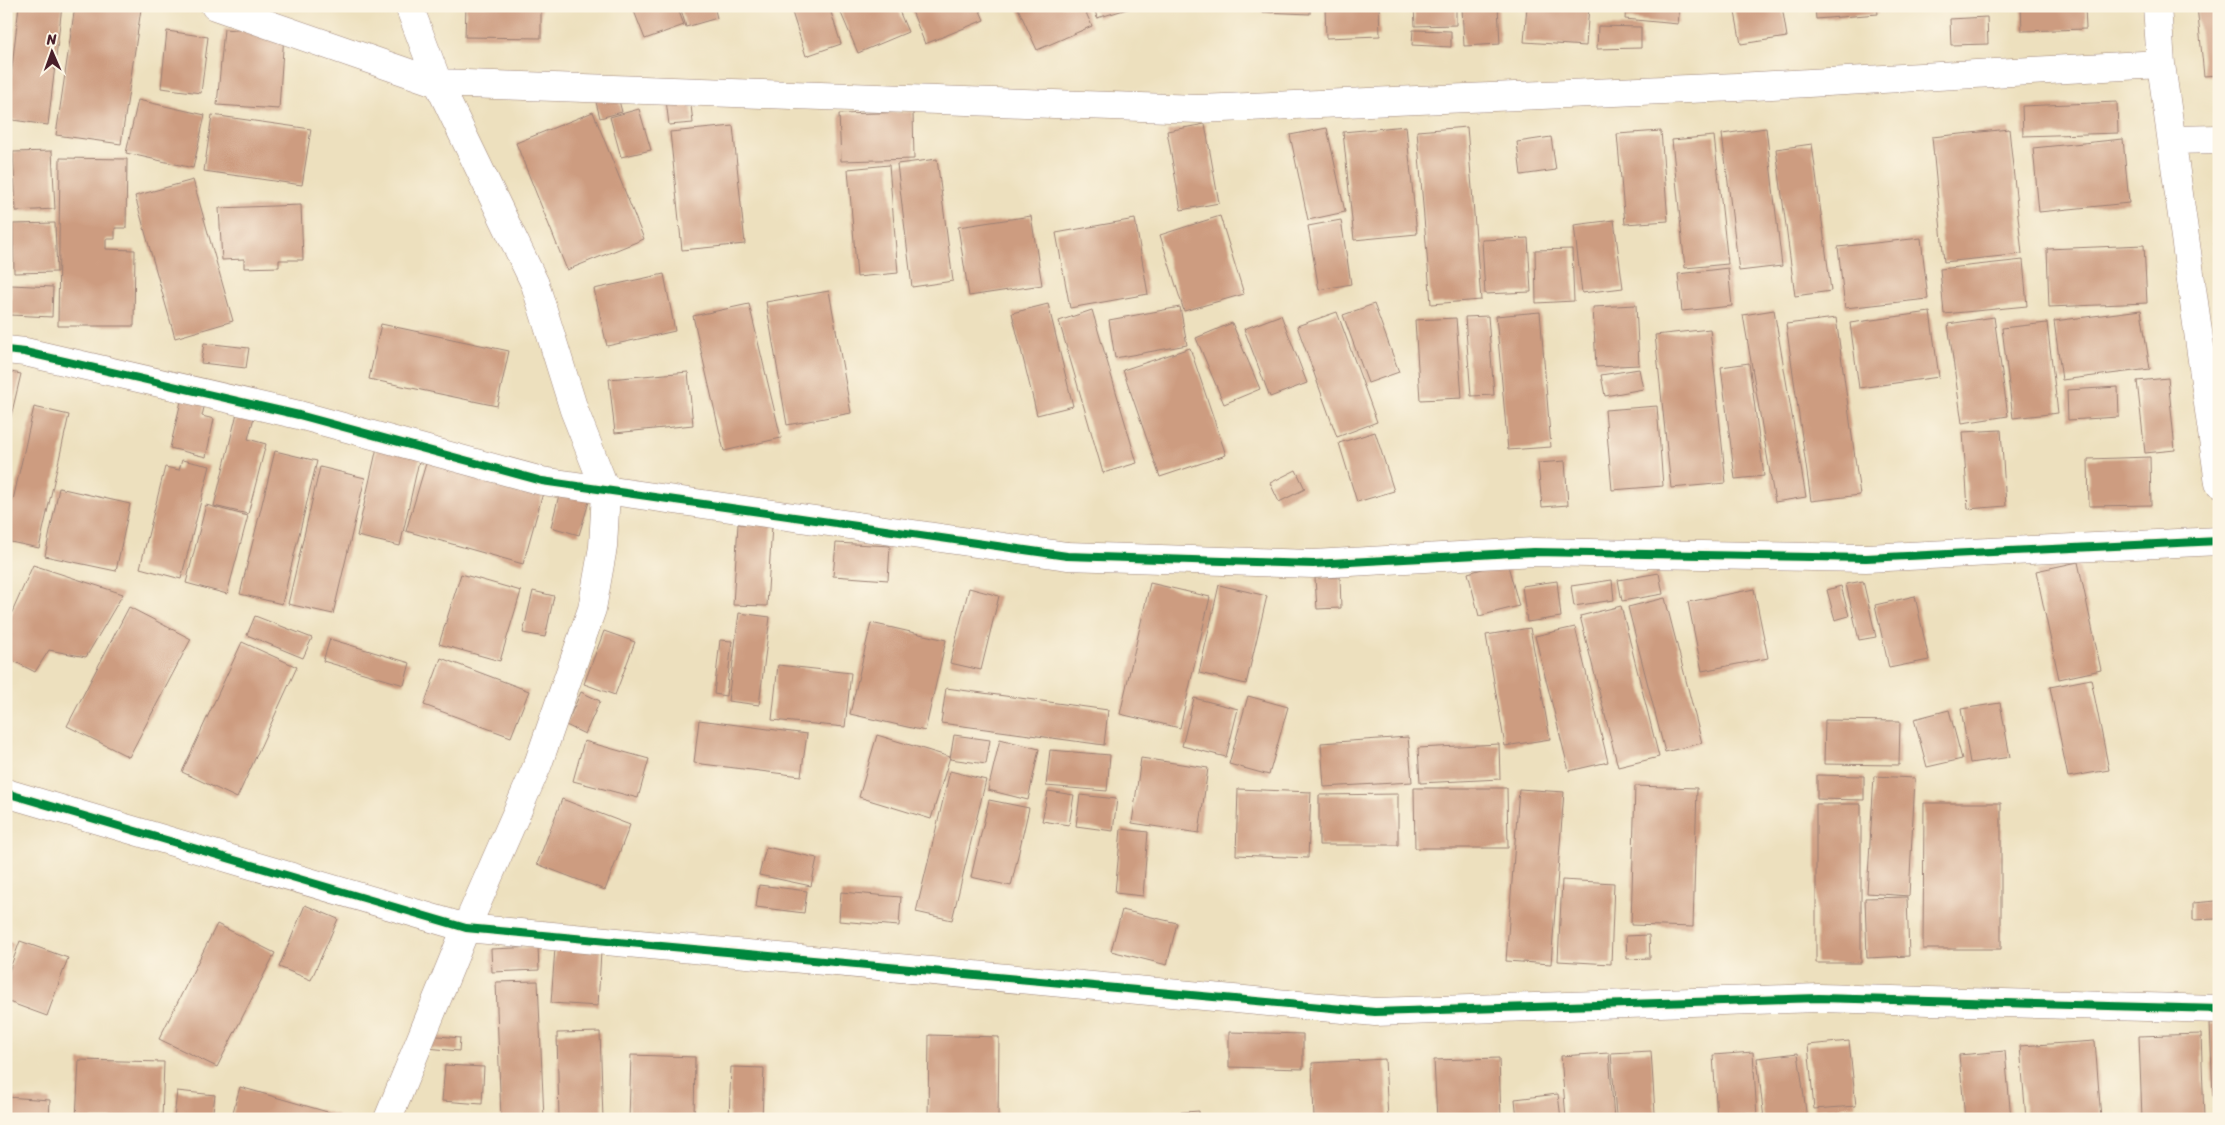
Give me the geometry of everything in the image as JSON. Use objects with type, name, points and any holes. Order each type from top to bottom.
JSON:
[{"type":"street","points":[[215,6],[438,83],[1199,109],[1737,87],[2161,64]]},
{"type":"street","points":[[388,1119],[466,928],[538,764],[592,609],[604,547],[606,491],[574,410],[535,284],[438,83],[409,6]]},
{"type":"street","points":[[2157,6],[2161,64],[2219,483]]},
{"type":"street","points":[[2172,140],[2219,139]]},
{"type":"street","points":[[6,350],[25,352],[299,414],[542,481],[1067,556],[1303,563],[1534,552],[1866,558],[2219,541]]},
{"type":"street","points":[[6,793],[466,928],[1375,1012],[1820,998],[2219,1009]]},
{"type":"building","points":[[19,6],[62,6],[48,125],[6,119]]},
{"type":"building","points":[[75,6],[121,6],[141,9],[121,144],[56,135]]},
{"type":"building","points":[[466,6],[541,6],[541,38],[465,37]]},
{"type":"building","points":[[632,6],[677,6],[684,25],[645,39]]},
{"type":"building","points":[[680,6],[714,6],[717,18],[686,27]]},
{"type":"building","points":[[790,6],[829,6],[841,44],[806,56]]},
{"type":"building","points":[[838,6],[897,6],[908,32],[858,53]]},
{"type":"building","points":[[910,6],[978,6],[984,20],[925,44]]},
{"type":"building","points":[[1017,6],[1083,6],[1092,26],[1037,50]]},
{"type":"building","points":[[1094,6],[1134,6],[1134,7],[1097,18]]},
{"type":"building","points":[[1263,6],[1310,6],[1310,14],[1262,12]]},
{"type":"building","points":[[1325,6],[1379,6],[1380,36],[1326,38]]},
{"type":"building","points":[[1414,6],[1456,6],[1456,25],[1415,26]]},
{"type":"building","points":[[1498,6],[1500,44],[1464,46],[1462,7]]},
{"type":"building","points":[[1527,6],[1589,6],[1586,46],[1524,42]]},
{"type":"building","points":[[1626,6],[1680,6],[1678,24],[1625,19]]},
{"type":"building","points":[[1782,6],[1787,37],[1741,44],[1734,7]]},
{"type":"building","points":[[1815,6],[1877,6],[1878,14],[1816,19]]},
{"type":"building","points":[[2021,6],[2085,6],[2086,29],[2022,31]]},
{"type":"building","points":[[2197,6],[2219,6],[2219,75],[2204,76]]},
{"type":"building","points":[[1987,17],[1988,44],[1951,45],[1950,19]]},
{"type":"building","points":[[1598,26],[1641,27],[1641,48],[1597,49]]},
{"type":"building","points":[[6,28],[11,28],[8,59],[6,59]]},
{"type":"building","points":[[224,29],[284,34],[279,109],[217,105]]},
{"type":"building","points":[[1413,30],[1451,31],[1451,47],[1412,45]]},
{"type":"building","points":[[167,31],[208,37],[201,93],[161,88]]},
{"type":"building","points":[[617,93],[622,112],[600,118],[595,98]]},
{"type":"building","points":[[690,97],[693,123],[669,125],[666,100]]},
{"type":"building","points":[[138,100],[205,115],[193,168],[126,153]]},
{"type":"building","points":[[2117,102],[2118,133],[2023,136],[2022,106]]},
{"type":"building","points":[[639,109],[651,150],[621,157],[610,117]]},
{"type":"building","points":[[593,112],[644,239],[567,270],[516,143]]},
{"type":"building","points":[[913,112],[914,159],[841,161],[839,114]]},
{"type":"building","points":[[212,115],[311,129],[302,185],[204,171]]},
{"type":"building","points":[[1205,124],[1219,203],[1181,210],[1167,131]]},
{"type":"building","points":[[733,126],[745,244],[682,250],[670,132]]},
{"type":"building","points":[[1406,126],[1417,234],[1354,240],[1343,132]]},
{"type":"building","points":[[1467,127],[1481,300],[1431,304],[1417,131]]},
{"type":"building","points":[[1327,128],[1345,212],[1308,220],[1290,135]]},
{"type":"building","points":[[1766,128],[1782,266],[1739,271],[1722,134]]},
{"type":"building","points":[[2009,129],[2022,254],[1944,262],[1932,137]]},
{"type":"building","points":[[1661,131],[1668,221],[1625,224],[1617,134]]},
{"type":"building","points":[[1714,136],[1728,264],[1685,268],[1672,140]]},
{"type":"building","points":[[1551,137],[1556,170],[1521,175],[1517,142]]},
{"type":"building","points":[[2123,139],[2129,203],[2039,212],[2033,148]]},
{"type":"building","points":[[1812,144],[1831,291],[1795,296],[1776,149]]},
{"type":"building","points":[[52,151],[55,209],[16,211],[13,152]]},
{"type":"building","points":[[60,158],[127,159],[126,228],[115,228],[115,239],[106,239],[106,249],[135,250],[134,326],[58,326]]},
{"type":"building","points":[[937,159],[953,281],[912,287],[897,164]]},
{"type":"building","points":[[889,165],[898,273],[857,277],[848,169]]},
{"type":"building","points":[[193,180],[233,321],[175,338],[135,196]]},
{"type":"building","points":[[301,205],[303,260],[279,260],[279,267],[244,268],[244,259],[222,260],[219,208]]},
{"type":"building","points":[[1031,216],[1042,285],[969,296],[958,227]]},
{"type":"building","points":[[1220,216],[1244,294],[1184,311],[1160,235]]},
{"type":"building","points":[[1135,219],[1148,294],[1070,308],[1056,233]]},
{"type":"building","points":[[1341,220],[1351,284],[1319,290],[1308,226]]},
{"type":"building","points":[[1614,220],[1623,288],[1582,293],[1574,225]]},
{"type":"building","points":[[55,223],[57,272],[14,273],[13,224]]},
{"type":"building","points":[[1528,238],[1531,292],[1485,294],[1482,240]]},
{"type":"building","points":[[1921,238],[1928,299],[1845,308],[1838,247]]},
{"type":"building","points":[[2219,242],[2219,263],[2218,263],[2214,243]]},
{"type":"building","points":[[2144,245],[2147,303],[2049,307],[2047,249]]},
{"type":"building","points":[[1572,249],[1574,301],[1536,303],[1535,250]]},
{"type":"building","points":[[2023,260],[2027,306],[1944,314],[1940,269]]},
{"type":"building","points":[[1728,268],[1732,306],[1682,311],[1678,274]]},
{"type":"building","points":[[664,274],[675,331],[607,346],[594,289]]},
{"type":"building","points":[[11,285],[53,287],[52,317],[10,315]]},
{"type":"building","points":[[829,291],[851,413],[787,425],[766,302]]},
{"type":"building","points":[[749,304],[781,438],[724,451],[693,316]]},
{"type":"building","points":[[1048,304],[1073,406],[1037,415],[1012,313]]},
{"type":"building","points":[[1374,304],[1399,372],[1368,383],[1343,315]]},
{"type":"building","points":[[1636,305],[1639,365],[1596,367],[1593,307]]},
{"type":"building","points":[[1180,307],[1187,345],[1115,358],[1109,320]]},
{"type":"building","points":[[1092,310],[1137,463],[1103,473],[1059,321]]},
{"type":"building","points":[[1774,310],[1806,497],[1775,502],[1743,315]]},
{"type":"building","points":[[2141,310],[2150,369],[2062,380],[2054,321]]},
{"type":"building","points":[[1337,312],[1377,422],[1337,437],[1297,326]]},
{"type":"building","points":[[1540,312],[1551,447],[1508,450],[1496,316]]},
{"type":"building","points":[[1930,312],[1939,377],[1859,388],[1850,323]]},
{"type":"building","points":[[1281,315],[1307,383],[1270,397],[1244,329]]},
{"type":"building","points":[[1488,316],[1494,395],[1471,396],[1465,317]]},
{"type":"building","points":[[1994,317],[2008,416],[1962,423],[1948,324]]},
{"type":"building","points":[[1456,318],[1462,398],[1420,400],[1415,320]]},
{"type":"building","points":[[1836,318],[1860,495],[1811,501],[1786,324]]},
{"type":"building","points":[[1232,323],[1260,389],[1224,404],[1196,338]]},
{"type":"building","points":[[2047,323],[2058,413],[2013,418],[2002,328]]},
{"type":"building","points":[[381,324],[509,351],[497,406],[369,379]]},
{"type":"building","points":[[1710,329],[1726,483],[1671,488],[1655,335]]},
{"type":"building","points":[[204,343],[249,348],[246,368],[201,363]]},
{"type":"building","points":[[1190,348],[1226,455],[1160,477],[1123,370]]},
{"type":"building","points":[[1749,363],[1764,476],[1735,479],[1721,367]]},
{"type":"building","points":[[1639,369],[1643,389],[1605,396],[1601,375]]},
{"type":"building","points":[[6,371],[21,374],[7,433],[6,433]]},
{"type":"building","points":[[688,372],[693,425],[615,433],[609,379]]},
{"type":"building","points":[[2168,378],[2175,450],[2145,453],[2137,381]]},
{"type":"building","points":[[2118,387],[2119,417],[2068,420],[2067,390]]},
{"type":"building","points":[[182,397],[205,403],[202,416],[214,419],[206,457],[170,448]]},
{"type":"building","points":[[1657,406],[1663,486],[1612,490],[1605,410]]},
{"type":"building","points":[[34,407],[69,415],[39,548],[6,541],[6,499],[13,500]]},
{"type":"building","points":[[238,409],[255,414],[248,439],[266,444],[248,514],[214,506]]},
{"type":"building","points":[[2001,430],[2006,506],[1968,509],[1963,432]]},
{"type":"building","points":[[1375,432],[1394,491],[1357,502],[1339,443]]},
{"type":"building","points":[[378,443],[421,452],[400,546],[357,536]]},
{"type":"building","points":[[275,451],[317,461],[282,604],[240,594]]},
{"type":"building","points":[[2150,457],[2151,505],[2089,506],[2088,459]]},
{"type":"building","points":[[182,460],[210,466],[181,579],[140,568],[165,467],[179,470]]},
{"type":"building","points":[[427,460],[543,493],[523,564],[406,531]]},
{"type":"building","points":[[1565,461],[1568,505],[1542,507],[1538,463]]},
{"type":"building","points":[[320,467],[365,478],[333,614],[288,604]]},
{"type":"building","points":[[1296,470],[1305,489],[1279,502],[1270,483]]},
{"type":"building","points":[[561,487],[591,495],[579,535],[551,527]]},
{"type":"building","points":[[59,488],[130,504],[116,571],[45,556]]},
{"type":"building","points":[[206,505],[248,516],[227,594],[186,583]]},
{"type":"building","points":[[738,524],[772,525],[767,606],[733,605]]},
{"type":"building","points":[[836,543],[890,546],[888,580],[833,576]]},
{"type":"building","points":[[1507,562],[1519,606],[1479,616],[1468,573]]},
{"type":"building","points":[[2078,562],[2101,670],[2059,679],[2036,571]]},
{"type":"building","points":[[33,565],[123,594],[86,657],[49,650],[35,672],[6,657],[6,626]]},
{"type":"building","points":[[1659,573],[1663,594],[1622,601],[1618,580]]},
{"type":"building","points":[[461,574],[521,591],[500,661],[439,644]]},
{"type":"building","points":[[1340,577],[1341,608],[1317,609],[1315,578]]},
{"type":"building","points":[[1612,580],[1614,600],[1574,606],[1571,586]]},
{"type":"building","points":[[1557,581],[1561,617],[1527,622],[1522,586]]},
{"type":"building","points":[[1863,581],[1876,637],[1859,640],[1846,584]]},
{"type":"building","points":[[1150,583],[1210,597],[1180,728],[1120,714]]},
{"type":"building","points":[[1219,585],[1267,596],[1246,684],[1199,673]]},
{"type":"building","points":[[1841,586],[1849,616],[1835,620],[1827,590]]},
{"type":"building","points":[[969,588],[999,596],[981,670],[950,663]]},
{"type":"building","points":[[1754,589],[1768,658],[1702,671],[1688,602]]},
{"type":"building","points":[[533,591],[554,596],[545,637],[523,633]]},
{"type":"building","points":[[1915,596],[1929,660],[1889,668],[1875,605]]},
{"type":"building","points":[[1665,598],[1702,743],[1665,752],[1628,607]]},
{"type":"building","points":[[1621,606],[1659,757],[1618,767],[1580,616]]},
{"type":"building","points":[[129,607],[191,639],[129,757],[67,726]]},
{"type":"building","points":[[739,613],[770,617],[759,705],[728,701]]},
{"type":"building","points":[[255,616],[312,638],[303,658],[247,635]]},
{"type":"building","points":[[871,623],[946,640],[925,731],[850,714]]},
{"type":"building","points":[[1575,627],[1608,762],[1569,771],[1535,636]]},
{"type":"building","points":[[1530,628],[1550,739],[1505,746],[1486,635]]},
{"type":"building","points":[[604,631],[635,642],[615,695],[584,684]]},
{"type":"building","points":[[330,639],[410,663],[404,685],[323,661]]},
{"type":"building","points":[[720,640],[732,641],[726,696],[714,694]]},
{"type":"building","points":[[242,642],[297,667],[237,798],[182,772]]},
{"type":"building","points":[[441,658],[529,691],[511,737],[424,705]]},
{"type":"building","points":[[778,665],[851,673],[845,727],[772,720]]},
{"type":"building","points":[[2091,679],[2109,770],[2068,777],[2050,687]]},
{"type":"building","points":[[946,688],[1108,710],[1104,745],[941,723]]},
{"type":"building","points":[[581,692],[600,701],[585,734],[566,725]]},
{"type":"building","points":[[1248,696],[1288,707],[1269,775],[1229,764]]},
{"type":"building","points":[[1194,698],[1238,709],[1226,757],[1182,746]]},
{"type":"building","points":[[2000,703],[2010,757],[1970,763],[1961,709]]},
{"type":"building","points":[[1949,710],[1962,759],[1927,767],[1914,719]]},
{"type":"building","points":[[699,720],[807,734],[801,776],[694,763]]},
{"type":"building","points":[[1825,720],[1900,721],[1899,765],[1824,764]]},
{"type":"building","points":[[877,735],[950,757],[931,819],[859,797]]},
{"type":"building","points":[[954,735],[990,740],[986,764],[950,759]]},
{"type":"building","points":[[1408,737],[1412,782],[1324,787],[1321,743]]},
{"type":"building","points":[[1000,739],[1039,749],[1028,800],[988,790]]},
{"type":"building","points":[[584,741],[649,759],[638,798],[573,781]]},
{"type":"building","points":[[1499,744],[1500,779],[1420,783],[1418,748]]},
{"type":"building","points":[[1050,750],[1110,755],[1107,791],[1046,786]]},
{"type":"building","points":[[1141,758],[1208,768],[1199,833],[1132,823]]},
{"type":"building","points":[[950,771],[986,780],[952,920],[916,912]]},
{"type":"building","points":[[1817,775],[1864,776],[1864,800],[1817,799]]},
{"type":"building","points":[[1874,776],[1915,778],[1909,896],[1867,893]]},
{"type":"building","points":[[1635,786],[1697,788],[1693,927],[1631,925]]},
{"type":"building","points":[[1414,788],[1507,788],[1508,848],[1415,848]]},
{"type":"building","points":[[1238,789],[1311,792],[1308,858],[1236,855]]},
{"type":"building","points":[[1519,789],[1564,792],[1551,964],[1506,961]]},
{"type":"building","points":[[1048,791],[1074,795],[1069,825],[1042,821]]},
{"type":"building","points":[[1398,794],[1398,845],[1319,845],[1319,795]]},
{"type":"building","points":[[1080,795],[1117,799],[1113,831],[1076,826]]},
{"type":"building","points":[[562,799],[630,825],[605,890],[537,864]]},
{"type":"building","points":[[989,800],[1029,808],[1011,886],[971,877]]},
{"type":"building","points":[[1924,803],[2001,803],[2001,949],[1923,949]]},
{"type":"building","points":[[1816,804],[1861,804],[1861,963],[1816,963]]},
{"type":"building","points":[[1121,829],[1148,832],[1143,896],[1115,893]]},
{"type":"building","points":[[766,847],[817,858],[811,886],[759,875]]},
{"type":"building","points":[[1562,880],[1614,883],[1611,964],[1558,961]]},
{"type":"building","points":[[759,885],[807,891],[804,913],[756,907]]},
{"type":"building","points":[[841,892],[901,897],[899,926],[839,921]]},
{"type":"building","points":[[1907,897],[1909,956],[1867,958],[1865,898]]},
{"type":"building","points":[[2216,901],[2216,919],[2193,920],[2193,903]]},
{"type":"building","points":[[305,905],[338,919],[311,980],[279,967]]},
{"type":"building","points":[[1122,910],[1177,923],[1167,965],[1111,951]]},
{"type":"building","points":[[217,924],[275,953],[217,1067],[159,1039]]},
{"type":"building","points":[[1649,935],[1650,958],[1627,959],[1626,936]]},
{"type":"building","points":[[20,941],[68,958],[47,1016],[6,1001],[6,979]]},
{"type":"building","points":[[6,942],[13,943],[6,961]]},
{"type":"building","points":[[538,947],[539,970],[492,972],[491,949]]},
{"type":"building","points":[[555,948],[601,951],[598,1006],[551,1003]]},
{"type":"building","points":[[538,981],[544,1119],[501,1119],[496,982]]},
{"type":"building","points":[[2210,1023],[2219,1023],[2219,1097],[2213,1097]]},
{"type":"building","points":[[600,1032],[603,1119],[559,1119],[557,1033]]},
{"type":"building","points":[[1229,1032],[1303,1034],[1303,1069],[1229,1067]]},
{"type":"building","points":[[2201,1034],[2204,1119],[2142,1119],[2139,1036]]},
{"type":"building","points":[[428,1035],[460,1038],[459,1051],[427,1048]]},
{"type":"building","points":[[929,1035],[999,1037],[998,1119],[928,1119]]},
{"type":"building","points":[[1849,1041],[1856,1106],[1814,1109],[1808,1045]]},
{"type":"building","points":[[2095,1041],[2101,1119],[2026,1119],[2020,1046]]},
{"type":"building","points":[[1651,1051],[1655,1113],[1616,1115],[1611,1053]]},
{"type":"building","points":[[2005,1051],[2011,1119],[1965,1119],[1959,1055]]},
{"type":"building","points":[[1753,1052],[1757,1117],[1717,1119],[1713,1055]]},
{"type":"building","points":[[1609,1053],[1614,1119],[1566,1119],[1561,1056]]},
{"type":"building","points":[[1798,1053],[1807,1119],[1764,1119],[1757,1058]]},
{"type":"building","points":[[631,1055],[695,1057],[694,1119],[629,1119]]},
{"type":"building","points":[[1499,1058],[1501,1119],[1437,1119],[1434,1060]]},
{"type":"building","points":[[1385,1059],[1388,1119],[1314,1119],[1312,1063]]},
{"type":"building","points":[[79,1060],[164,1062],[162,1119],[76,1119]]},
{"type":"building","points":[[445,1065],[484,1067],[482,1104],[442,1101]]},
{"type":"building","points":[[731,1067],[764,1068],[762,1119],[729,1119]]},
{"type":"building","points":[[240,1087],[338,1115],[337,1119],[231,1119]]},
{"type":"building","points":[[177,1091],[215,1095],[212,1119],[174,1119]]},
{"type":"building","points":[[1558,1094],[1561,1119],[1517,1119],[1515,1099]]},
{"type":"building","points":[[6,1097],[50,1100],[49,1119],[6,1119]]},
{"type":"building","points":[[1199,1111],[1199,1119],[1157,1119],[1157,1114]]},
{"type":"cycle path","points":[[6,350],[25,352],[299,415],[542,481],[1067,556],[1313,564],[1534,552],[1866,558],[2219,541]]},
{"type":"cycle path","points":[[6,793],[466,928],[1375,1012],[1819,998],[2219,1009]]}]
